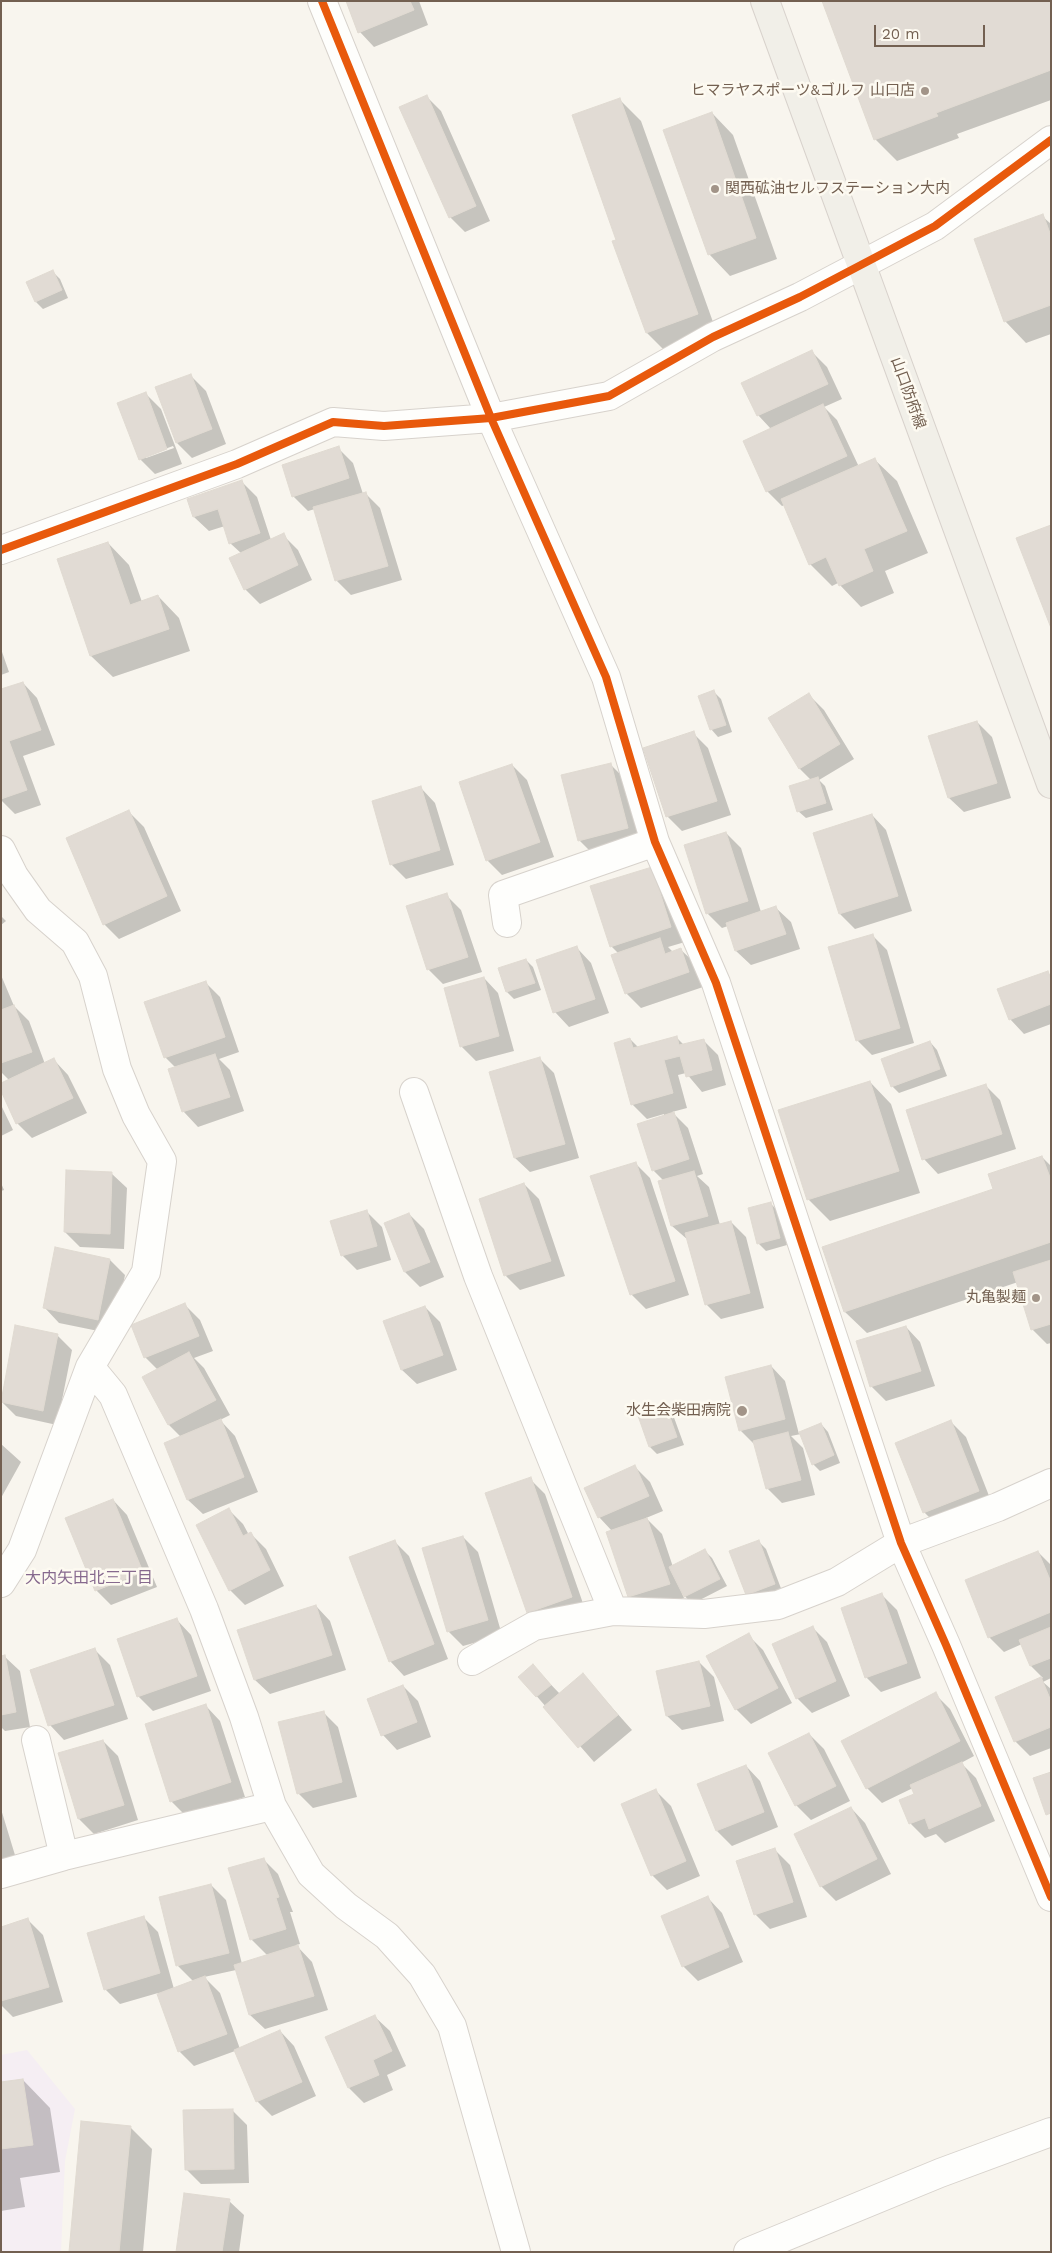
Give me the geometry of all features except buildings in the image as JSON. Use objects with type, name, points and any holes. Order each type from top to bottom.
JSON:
[{"type":"main road","name":"山口防府線","points":[[765,1],[1051,784]]},
{"type":"street","points":[[322,1],[490,418],[606,677],[655,842],[716,983],[901,1543],[946,1645],[1051,1898]]},
{"type":"street","points":[[1,550],[237,464],[333,422],[384,426],[490,418],[609,396],[713,337],[800,297],[935,226],[1051,140]]},
{"type":"street","points":[[507,923],[503,895],[655,842]]},
{"type":"street","points":[[1,850],[14,876],[38,910],[75,942],[93,976],[117,1069],[136,1115],[162,1161],[146,1272],[90,1367],[22,1550],[1,1584]]},
{"type":"street","points":[[414,1092],[478,1276],[613,1611]]},
{"type":"street","points":[[90,1367],[113,1395],[204,1609],[244,1717],[272,1806],[311,1874],[346,1906],[388,1936],[422,1975],[452,2026],[516,2252]]},
{"type":"street","points":[[472,1661],[534,1626],[613,1611],[704,1614],[778,1605],[837,1582],[901,1543],[998,1507],[1051,1483]]},
{"type":"street","points":[[36,1740],[64,1856]]},
{"type":"street","points":[[1,1874],[64,1856],[272,1806]]},
{"type":"street","points":[[748,2252],[940,2173],[1051,2132]]},
{"type":"shaded area","points":[[27,2050],[75,2109],[65,2161],[61,2252],[1,2252],[1,2055]]},
{"type":"cycle path","points":[[322,1],[491,418],[606,677],[655,842],[716,983],[901,1543],[946,1645],[1051,1897]]},
{"type":"cycle path","points":[[1,550],[237,464],[333,422],[384,426],[491,418],[609,396],[713,337],[800,297],[935,226],[1051,140]]},
{"type":"place","name":"ヒマラヤスポーツ&ゴルフ 山口店","points":[[925,91]]},
{"type":"place","name":"関西砿油セルフステーション大内","points":[[715,189]]},
{"type":"place","name":"丸亀製麺","points":[[1036,1298]]},
{"type":"place","name":"水生会柴田病院","points":[[742,1411]]},
{"type":"district","name":"大内矢田北三丁目","points":[[89,1578]]}]
